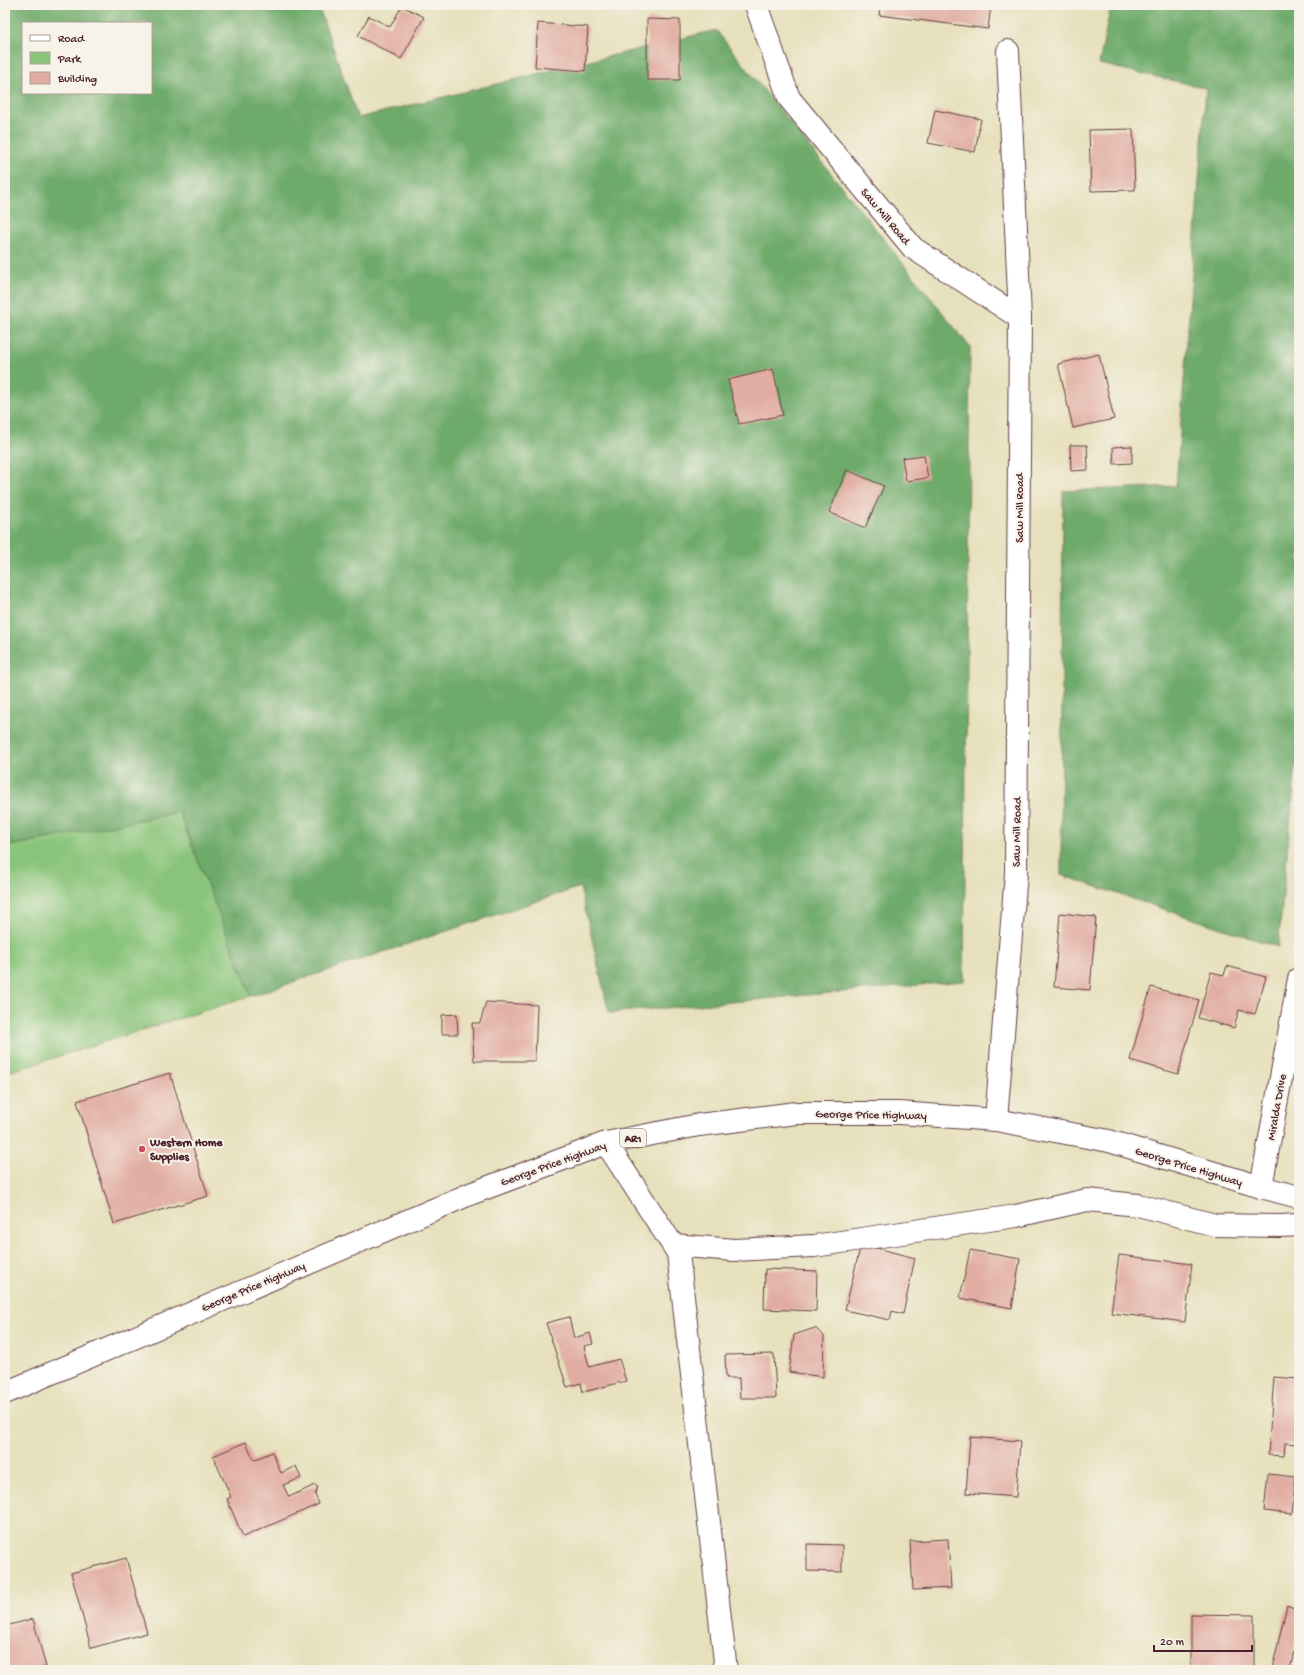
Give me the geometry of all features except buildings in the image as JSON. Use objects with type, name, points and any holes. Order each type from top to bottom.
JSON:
[{"type":"main road","name":"Saw Mill Road","points":[[756,5],[788,98],[912,248],[1020,318],[1016,873],[996,1120]]},
{"type":"main road","points":[[1008,51],[1020,318]]},
{"type":"main road","name":"Miralda Drive","points":[[1261,1187],[1299,979]]},
{"type":"main road","name":"George Price Highway","points":[[5,1393],[470,1194],[606,1143],[699,1125],[796,1113],[899,1113],[996,1120],[1108,1141],[1299,1197]]},
{"type":"main road","points":[[606,1143],[674,1244],[678,1253],[726,1670]]},
{"type":"main road","points":[[674,1244],[734,1250],[814,1246],[1016,1216],[1087,1200],[1138,1205],[1215,1225],[1299,1225]]},
{"type":"green space","points":[[5,5],[318,5],[358,118],[716,30],[970,347],[964,981],[609,1013],[580,887],[251,996],[179,812],[5,847]]},
{"type":"green space","points":[[1111,5],[1299,5],[1299,760],[1296,763],[1278,947],[1061,875],[1063,491],[1176,486],[1206,88],[1099,64]]},
{"type":"green space","points":[[179,812],[251,996],[5,1073],[5,847]]},
{"type":"place","name":"Western Home Supplies","points":[[142,1149]]}]
